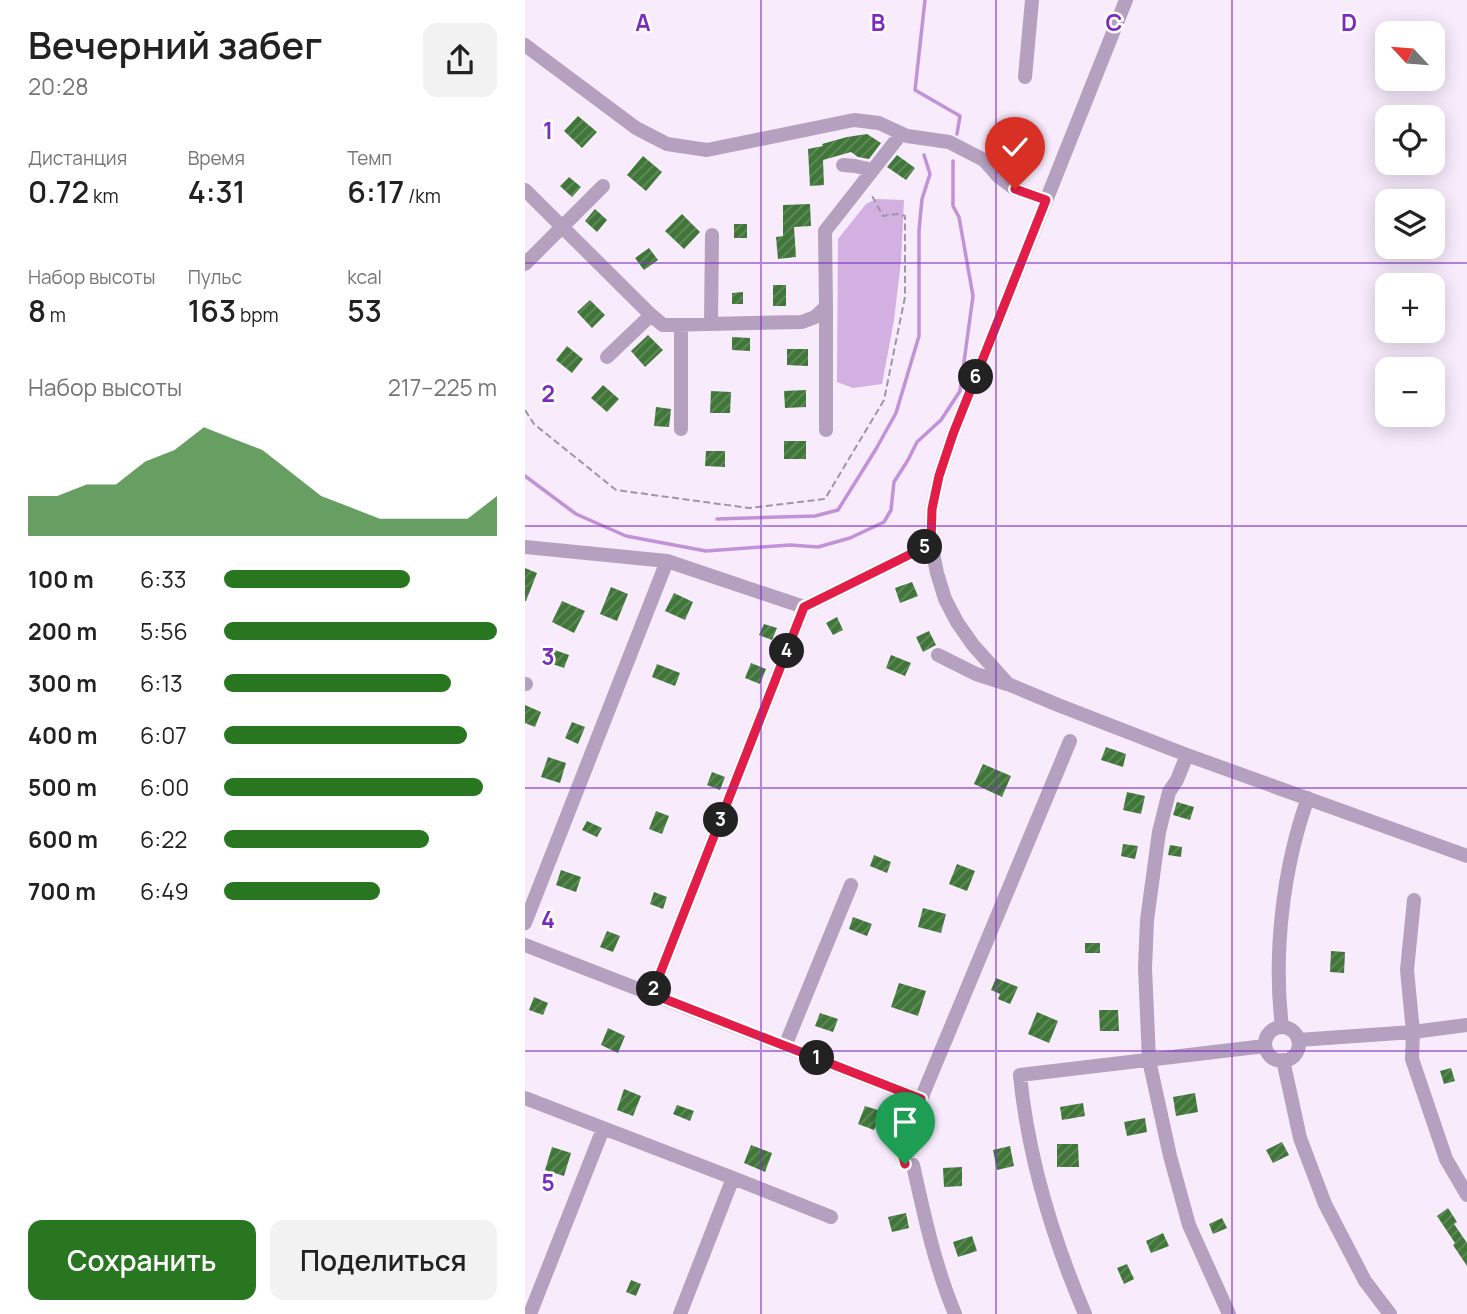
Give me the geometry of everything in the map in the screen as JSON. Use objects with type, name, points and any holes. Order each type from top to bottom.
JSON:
[{"type":"street","points":[[1025,77],[1032,0]]},
{"type":"street","points":[[1008,684],[973,645],[945,599],[931,544],[932,509],[953,434],[1126,0]]},
{"type":"street","points":[[525,45],[636,128],[667,144],[707,150],[854,120],[879,123],[901,134],[949,142],[984,160],[999,177],[1015,189],[1046,200]]},
{"type":"street","points":[[826,430],[825,231],[901,134]]},
{"type":"street","points":[[843,165],[855,166],[868,175]]},
{"type":"street","points":[[525,264],[603,186]]},
{"type":"street","points":[[525,190],[663,325],[802,322],[815,317],[826,307]]},
{"type":"street","points":[[711,323],[712,235]]},
{"type":"street","points":[[607,357],[651,315]]},
{"type":"street","points":[[681,325],[681,429]]},
{"type":"street","points":[[652,994],[804,607],[931,544]]},
{"type":"street","points":[[525,547],[667,561],[804,607]]},
{"type":"street","points":[[525,923],[667,561]]},
{"type":"street","points":[[938,655],[976,674],[1008,684],[1187,755],[1467,856]]},
{"type":"street","points":[[525,945],[921,1099],[1070,741]]},
{"type":"street","points":[[1187,755],[1177,780],[1168,792],[1159,832],[1147,920],[1145,968],[1149,1060],[1170,1156],[1189,1225],[1229,1314]]},
{"type":"street","points":[[1282,1027],[1278,1000],[1281,924],[1288,870],[1308,798]]},
{"type":"street","points":[[785,1046],[851,885]]},
{"type":"street","points":[[1414,900],[1407,971],[1412,1059],[1445,1159],[1467,1195]]},
{"type":"street","points":[[1298,1040],[1412,1032],[1467,1025]]},
{"type":"street","points":[[1282,1027],[1294,1032],[1298,1040],[1295,1054],[1283,1060],[1271,1057],[1265,1046],[1269,1033],[1282,1027]]},
{"type":"street","points":[[1085,1314],[1069,1276],[1036,1168],[1020,1076],[1265,1046]]},
{"type":"street","points":[[1283,1060],[1300,1138],[1325,1204],[1365,1281],[1390,1314]]},
{"type":"street","points":[[525,1098],[831,1217]]},
{"type":"street","points":[[530,1314],[603,1129]]},
{"type":"street","points":[[913,1165],[930,1235],[955,1314]]},
{"type":"street","points":[[680,1314],[733,1178]]},
{"type":"path","points":[[525,410],[534,424],[616,490],[748,508],[825,499],[884,400],[905,298],[905,216],[883,216],[868,175]]},
{"type":"path","points":[[913,1165],[905,1164],[902,1153],[919,1112],[921,1099]]},
{"type":"shaded area","points":[[876,199],[904,200],[894,320],[882,384],[853,388],[837,382],[838,239],[866,204]]},
{"type":"building","points":[[578,116],[597,132],[582,148],[564,131]]},
{"type":"building","points":[[867,134],[881,143],[869,159],[858,157],[851,152],[823,160],[824,185],[810,186],[808,149]]},
{"type":"building","points":[[897,155],[915,168],[906,180],[887,167]]},
{"type":"building","points":[[643,156],[662,172],[646,191],[627,175]]},
{"type":"building","points":[[569,177],[581,187],[572,197],[560,186]]},
{"type":"building","points":[[810,204],[811,226],[794,227],[796,257],[778,259],[776,237],[783,236],[783,205]]},
{"type":"building","points":[[595,209],[607,220],[597,232],[585,221]]},
{"type":"building","points":[[682,214],[700,232],[684,249],[665,231]]},
{"type":"building","points":[[734,224],[747,224],[747,238],[734,238]]},
{"type":"building","points":[[649,248],[658,260],[644,270],[635,258]]},
{"type":"building","points":[[773,285],[786,285],[786,306],[773,306]]},
{"type":"building","points":[[743,292],[743,304],[732,304],[732,293]]},
{"type":"building","points":[[590,300],[605,315],[592,328],[577,312]]},
{"type":"building","points":[[648,335],[663,350],[645,367],[631,351]]},
{"type":"building","points":[[732,337],[750,338],[750,351],[732,350]]},
{"type":"building","points":[[567,346],[583,359],[572,373],[556,360]]},
{"type":"building","points":[[787,349],[808,349],[808,366],[787,365]]},
{"type":"building","points":[[603,385],[619,399],[607,412],[591,398]]},
{"type":"building","points":[[806,390],[806,407],[785,408],[784,391]]},
{"type":"building","points":[[711,391],[731,392],[730,413],[710,413]]},
{"type":"building","points":[[656,407],[671,409],[669,427],[654,426]]},
{"type":"building","points":[[784,441],[806,441],[806,459],[784,459]]},
{"type":"building","points":[[706,451],[725,451],[725,467],[705,466]]},
{"type":"building","points":[[525,568],[537,573],[526,601],[525,601]]},
{"type":"building","points":[[912,582],[918,596],[900,603],[895,588]]},
{"type":"building","points":[[611,587],[628,594],[617,621],[600,614]]},
{"type":"building","points":[[674,593],[693,602],[685,620],[665,611]]},
{"type":"building","points":[[562,601],[585,611],[574,633],[552,622]]},
{"type":"building","points":[[837,617],[843,630],[833,635],[826,623]]},
{"type":"building","points":[[764,624],[777,628],[772,640],[759,635]]},
{"type":"building","points":[[929,631],[936,645],[923,652],[916,637]]},
{"type":"building","points":[[549,648],[569,655],[564,668],[544,661]]},
{"type":"building","points":[[891,655],[911,663],[905,676],[886,668]]},
{"type":"building","points":[[751,663],[766,669],[760,684],[745,678]]},
{"type":"building","points":[[657,664],[680,673],[675,686],[652,677]]},
{"type":"building","points":[[525,705],[541,712],[535,727],[525,723]]},
{"type":"building","points":[[572,722],[585,727],[578,744],[565,738]]},
{"type":"building","points":[[1106,747],[1126,754],[1123,767],[1101,760]]},
{"type":"building","points":[[548,757],[566,763],[560,783],[541,777]]},
{"type":"building","points":[[983,764],[1011,776],[1002,797],[974,784]]},
{"type":"building","points":[[712,772],[725,777],[720,790],[707,785]]},
{"type":"building","points":[[1127,792],[1145,796],[1141,814],[1123,810]]},
{"type":"building","points":[[1177,802],[1194,807],[1190,820],[1173,815]]},
{"type":"building","points":[[656,811],[669,816],[662,834],[649,829]]},
{"type":"building","points":[[587,821],[602,828],[597,837],[582,830]]},
{"type":"building","points":[[1123,844],[1138,846],[1135,859],[1121,856]]},
{"type":"building","points":[[1170,845],[1182,847],[1181,857],[1168,855]]},
{"type":"building","points":[[874,855],[891,862],[887,873],[870,866]]},
{"type":"building","points":[[957,864],[975,871],[967,891],[949,884]]},
{"type":"building","points":[[561,870],[581,877],[576,892],[556,885]]},
{"type":"building","points":[[654,892],[667,897],[663,909],[650,904]]},
{"type":"building","points":[[923,908],[946,914],[941,933],[918,927]]},
{"type":"building","points":[[853,917],[872,924],[867,936],[849,929]]},
{"type":"building","points":[[607,931],[620,936],[613,952],[600,947]]},
{"type":"building","points":[[1085,943],[1100,943],[1100,953],[1085,953]]},
{"type":"building","points":[[1331,951],[1345,952],[1344,973],[1330,972]]},
{"type":"building","points":[[996,978],[1018,987],[1010,1004],[998,999],[1000,994],[991,990]]},
{"type":"building","points":[[899,983],[926,991],[918,1016],[891,1007]]},
{"type":"building","points":[[534,997],[548,1003],[543,1015],[529,1010]]},
{"type":"building","points":[[1099,1010],[1118,1010],[1119,1031],[1100,1031]]},
{"type":"building","points":[[1037,1012],[1058,1021],[1049,1043],[1028,1034]]},
{"type":"building","points":[[820,1013],[838,1019],[833,1032],[815,1026]]},
{"type":"building","points":[[608,1028],[625,1036],[618,1053],[601,1045]]},
{"type":"building","points":[[1451,1068],[1455,1081],[1444,1084],[1440,1071]]},
{"type":"building","points":[[624,1089],[641,1096],[633,1116],[617,1110]]},
{"type":"building","points":[[1195,1093],[1198,1112],[1176,1116],[1173,1097]]},
{"type":"building","points":[[1083,1103],[1085,1116],[1062,1120],[1060,1107]]},
{"type":"building","points":[[677,1105],[694,1111],[690,1121],[673,1114]]},
{"type":"building","points":[[865,1106],[881,1111],[874,1130],[858,1124]]},
{"type":"building","points":[[1145,1118],[1147,1132],[1127,1136],[1124,1122]]},
{"type":"building","points":[[1282,1142],[1289,1155],[1273,1163],[1266,1150]]},
{"type":"building","points":[[1057,1144],[1078,1144],[1079,1167],[1057,1167]]},
{"type":"building","points":[[751,1145],[772,1153],[765,1172],[744,1163]]},
{"type":"building","points":[[1010,1146],[1014,1166],[997,1170],[993,1150]]},
{"type":"building","points":[[552,1147],[571,1153],[564,1176],[545,1170]]},
{"type":"building","points":[[962,1167],[962,1186],[944,1187],[943,1168]]},
{"type":"building","points":[[1448,1208],[1457,1222],[1454,1224],[1467,1243],[1467,1266],[1437,1216]]},
{"type":"building","points":[[906,1213],[909,1228],[892,1232],[888,1217]]},
{"type":"building","points":[[1222,1218],[1227,1228],[1213,1234],[1209,1224]]},
{"type":"building","points":[[1163,1233],[1169,1246],[1151,1253],[1146,1241]]},
{"type":"building","points":[[972,1236],[977,1251],[958,1257],[953,1242]]},
{"type":"building","points":[[1127,1264],[1134,1279],[1124,1284],[1117,1268]]},
{"type":"building","points":[[631,1280],[641,1284],[636,1296],[626,1292]]},
{"type":"waterway","points":[[925,0],[915,90],[960,116],[957,134]]},
{"type":"waterway","points":[[717,519],[815,516],[838,510],[876,449],[896,413],[919,336],[919,230],[922,199],[930,174],[924,155]]},
{"type":"waterway","points":[[525,476],[576,514],[626,536],[706,551],[790,545],[818,547],[850,538],[884,522],[891,510],[894,482],[917,442],[941,420],[960,391],[973,296],[959,217],[953,206],[953,161]]},
{"type":"route","points":[[905,1164],[902,1153],[919,1112],[921,1099],[652,994],[804,607],[931,544],[932,509],[939,476],[953,434],[1046,200],[1015,189]]}]
